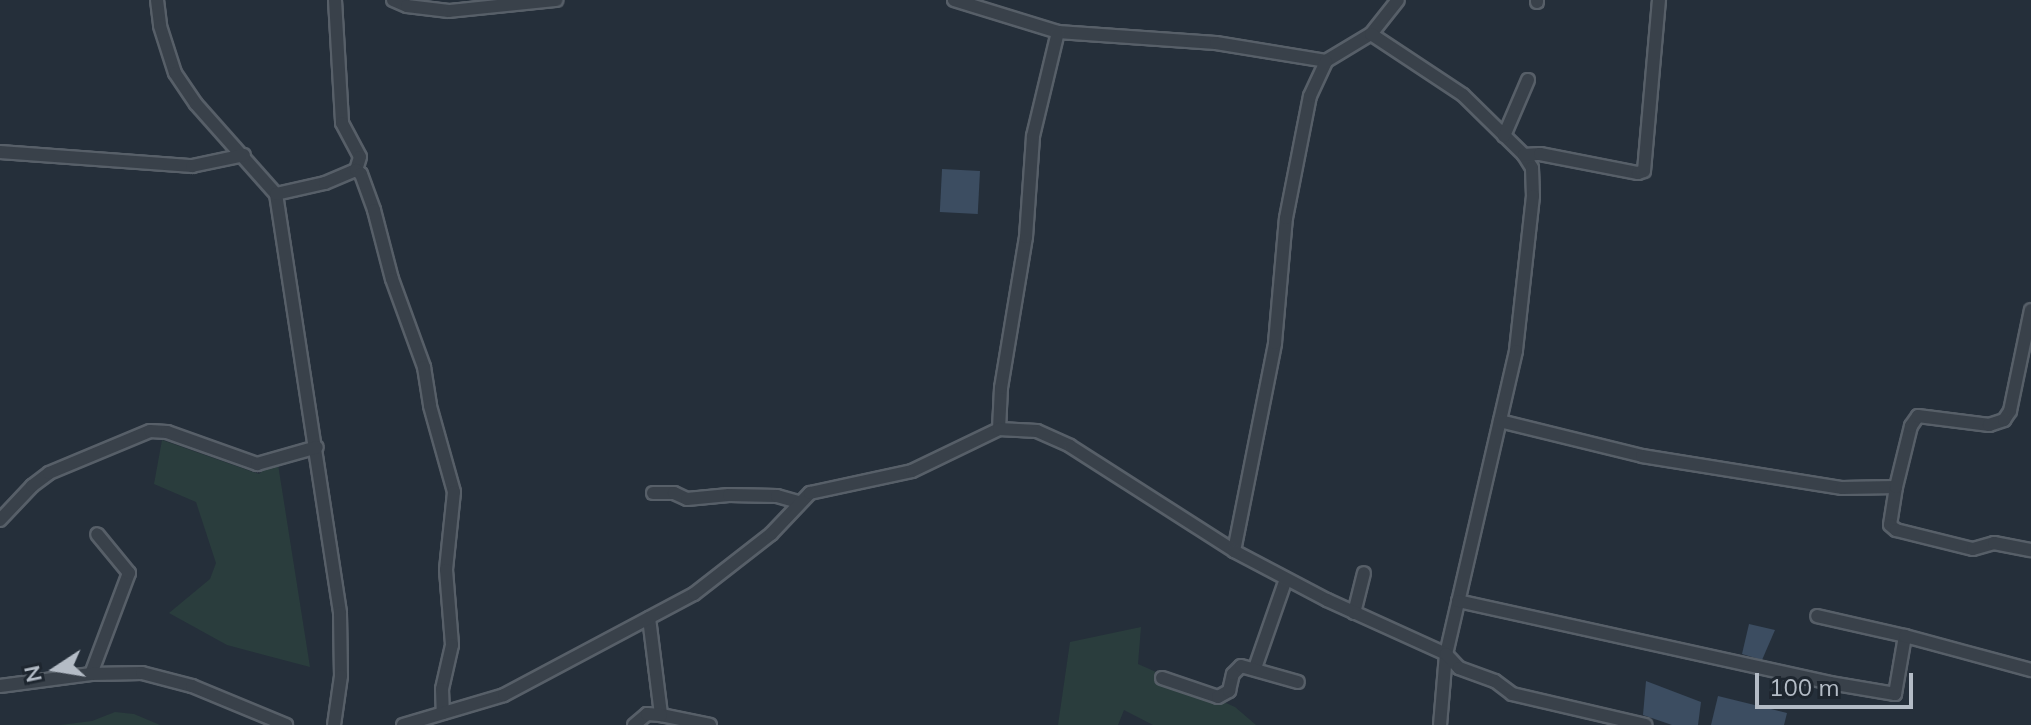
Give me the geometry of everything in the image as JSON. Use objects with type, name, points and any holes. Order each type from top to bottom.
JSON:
[{"type":"street","points":[[157,0],[160,26],[175,73],[196,104],[276,194],[340,613],[341,676],[334,725]]},
{"type":"street","points":[[335,0],[342,123],[360,157],[356,170]]},
{"type":"street","points":[[393,0],[407,6],[449,11],[556,0]]},
{"type":"street","points":[[954,0],[1058,32],[1216,43],[1326,61]]},
{"type":"street","points":[[1234,551],[1275,343],[1286,218],[1310,96],[1326,61],[1371,34],[1398,0]]},
{"type":"street","points":[[1524,155],[1540,154],[1638,173],[1644,171],[1659,0]]},
{"type":"street","points":[[999,429],[1001,388],[1026,237],[1033,136],[1058,32]]},
{"type":"street","points":[[1371,34],[1463,95],[1524,155],[1532,168],[1533,196],[1516,351],[1446,654],[1440,725]]},
{"type":"street","points":[[1504,136],[1528,80]]},
{"type":"street","points":[[0,152],[192,166],[244,155]]},
{"type":"street","points":[[276,194],[325,183],[356,170]]},
{"type":"street","points":[[356,170],[361,174],[374,210],[392,279],[424,367],[430,406],[454,492],[446,570],[452,645],[442,689],[443,713]]},
{"type":"street","points":[[2031,310],[2010,411],[2004,420],[1989,425],[1918,416],[1911,426],[1890,525],[1896,530],[1973,549],[1994,543],[2031,550]]},
{"type":"street","points":[[1500,421],[1642,456],[1842,488],[1896,487]]},
{"type":"street","points":[[403,725],[504,695],[649,618],[727,571],[791,517],[798,502],[810,493],[912,471],[999,429],[1037,431],[1070,446],[1234,551],[1354,613],[1446,654],[1459,668],[1495,681],[1512,694],[1645,725]]},
{"type":"street","points":[[0,520],[49,473],[150,431],[167,432],[257,464],[317,447]]},
{"type":"street","points":[[653,493],[674,493],[687,499],[729,495],[777,496],[798,502]]},
{"type":"street","points":[[91,674],[129,573],[97,534]]},
{"type":"street","points":[[1354,613],[1364,573]]},
{"type":"street","points":[[1255,668],[1286,579]]},
{"type":"street","points":[[1458,601],[1891,694],[1896,690],[1905,636]]},
{"type":"street","points":[[1817,616],[2031,670]]},
{"type":"street","points":[[649,618],[661,715]]},
{"type":"street","points":[[1162,678],[1225,696],[1238,668],[1255,668],[1298,682]]},
{"type":"street","points":[[0,686],[91,674],[142,673],[192,686],[286,725]]},
{"type":"street","points":[[634,725],[647,714],[710,725]]},
{"type":"shaded area","points":[[162,440],[259,474],[277,458],[310,667],[227,645],[169,613],[210,579],[216,563],[196,502],[154,484]]},
{"type":"shaded area","points":[[1141,627],[1138,664],[1235,707],[1256,725],[1153,725],[1124,710],[1118,725],[1058,725],[1070,642]]},
{"type":"shaded area","points":[[115,712],[134,714],[160,725],[60,725],[92,721]]},
{"type":"water","points":[[942,169],[980,171],[978,214],[940,212]]},
{"type":"water","points":[[1749,624],[1775,630],[1762,660],[1742,654]]},
{"type":"water","points":[[1646,681],[1701,702],[1698,725],[1672,725],[1643,715]]},
{"type":"water","points":[[1718,696],[1787,713],[1784,725],[1711,725]]}]
